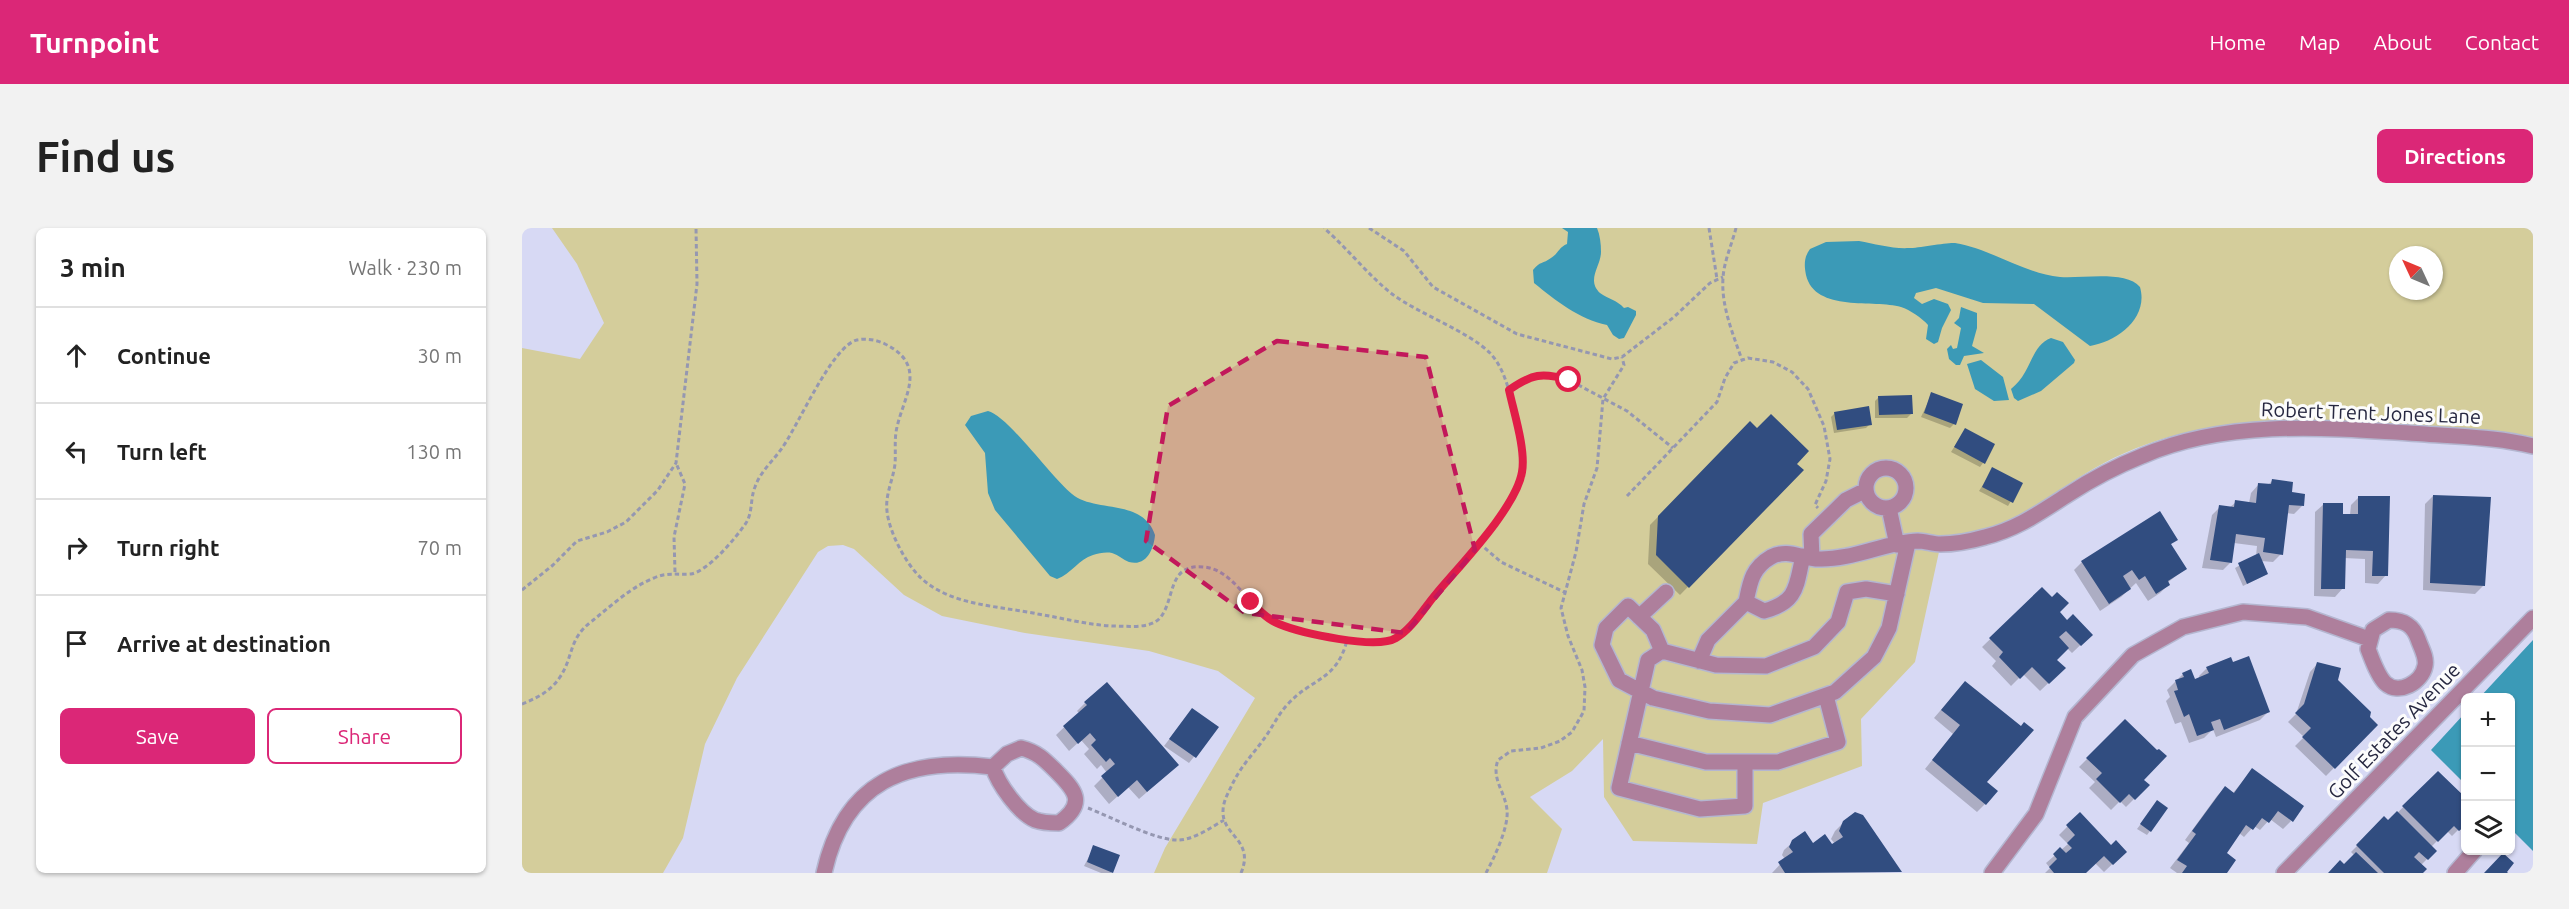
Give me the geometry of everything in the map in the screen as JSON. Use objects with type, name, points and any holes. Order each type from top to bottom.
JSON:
[{"type":"street","name":"Robert Trent Jones Lane","points":[[1746,602],[1751,575],[1759,565],[1773,556],[1785,552],[1807,557],[1834,558],[1903,544],[1956,543],[2003,532],[2034,518],[2076,489],[2123,464],[2144,455],[2206,436],[2241,431],[2303,428],[2471,436],[2533,446]]},
{"type":"street","points":[[1880,469],[1893,469],[1904,477],[1906,490],[1901,502],[1889,508],[1876,506],[1871,502],[1866,490],[1870,477],[1880,469]]},
{"type":"street","points":[[1699,661],[1708,640],[1746,602],[1764,611],[1786,602],[1798,586],[1811,534],[1846,500],[1866,490]]},
{"type":"street","points":[[1662,651],[1653,630],[1628,606],[1606,628],[1602,645],[1619,680],[1653,698],[1709,711],[1770,715],[1835,693],[1874,657],[1888,628],[1897,594],[1903,544],[1889,508]]},
{"type":"street","points":[[1745,762],[1745,806],[1700,809],[1619,788],[1648,660],[1662,651],[1716,665],[1766,666],[1814,647],[1838,622],[1847,592],[1866,589],[1897,594]]},
{"type":"street","points":[[1640,617],[1666,592]]},
{"type":"street","points":[[1992,873],[2036,814],[2075,717],[2133,655],[2183,627],[2243,612],[2307,617],[2369,639]]},
{"type":"street","name":"Golf Estates Avenue","points":[[2284,873],[2533,618]]},
{"type":"street","points":[[2389,620],[2399,620],[2408,624],[2415,632],[2426,658],[2421,677],[2404,688],[2385,683],[2371,658],[2368,649],[2369,639],[2373,630],[2389,620]]},
{"type":"street","points":[[1629,742],[1706,762],[1778,762],[1838,742],[1826,696]]},
{"type":"street","points":[[1021,748],[1037,752],[1073,788],[1074,808],[1059,823],[1032,819],[1001,787],[993,767],[1007,754],[1021,748]]},
{"type":"street","points":[[824,873],[836,830],[863,797],[882,784],[898,774],[919,767],[962,763],[993,767]]},
{"type":"street","points":[[2455,873],[2471,855]]},
{"type":"path","points":[[522,590],[553,565],[576,541],[607,532],[626,522],[658,490],[676,463],[697,284],[696,228]]},
{"type":"path","points":[[522,704],[551,689],[559,680],[575,636],[584,626],[640,584],[675,572],[697,573],[709,565],[734,538],[750,516],[755,485],[783,448],[824,376],[849,344],[861,339],[872,340],[893,350],[902,358],[910,372],[910,390],[896,432],[895,462],[886,509],[897,541],[912,568],[931,585],[953,596],[990,606],[1092,624],[1135,626],[1151,623],[1161,616],[1173,585],[1181,573],[1191,568],[1204,567],[1224,575],[1263,614],[1280,625],[1347,640],[1372,643],[1395,638],[1411,624],[1479,543],[1515,492],[1523,471],[1520,444],[1509,390],[1500,366],[1488,351],[1392,294],[1324,228]]},
{"type":"path","points":[[1370,228],[1404,250],[1432,287],[1516,334],[1599,357],[1622,357],[1674,317],[1710,283],[1723,278]]},
{"type":"path","points":[[1709,228],[1717,280]]},
{"type":"path","points":[[1736,228],[1723,278],[1724,306],[1742,360]]},
{"type":"path","points":[[1486,873],[1493,861],[1508,812],[1494,771],[1497,759],[1511,751],[1541,748],[1560,741],[1572,732],[1584,711],[1585,687],[1582,670],[1568,636],[1561,608],[1576,552],[1584,504],[1597,468],[1603,399],[1623,365],[1622,357]]},
{"type":"path","points":[[1627,496],[1717,402],[1725,378],[1734,363],[1749,358],[1773,362],[1792,372],[1808,388],[1824,426],[1830,459],[1826,481],[1815,505],[1827,518]]},
{"type":"path","points":[[1509,390],[1527,378],[1548,374],[1569,380],[1627,411],[1672,448]]},
{"type":"path","points":[[675,572],[674,537],[685,484],[676,463]]},
{"type":"path","points":[[1479,543],[1501,562],[1564,592]]},
{"type":"path","points":[[1241,873],[1245,854],[1242,844],[1224,820],[1224,804],[1242,768],[1287,704],[1333,670],[1343,655],[1347,640]]},
{"type":"path","points":[[1075,803],[1155,834],[1177,840],[1191,838],[1224,820]]},
{"type":"highlighted area","points":[[1277,341],[1426,357],[1475,550],[1406,633],[1245,613],[1146,541],[1168,406]]},
{"type":"shaded area","points":[[552,228],[2533,228],[2533,440],[2245,425],[2193,431],[2159,440],[2125,453],[2083,475],[2009,521],[1967,535],[1942,538],[1915,662],[1861,719],[1862,766],[1763,803],[1757,844],[1633,841],[1604,797],[1603,739],[1572,771],[1530,797],[1562,829],[1547,873],[1154,873],[1165,848],[1255,698],[1218,671],[1149,651],[1025,633],[942,616],[904,595],[854,549],[843,545],[828,546],[818,552],[737,678],[705,744],[683,838],[663,873],[522,873],[522,348],[580,359],[604,323],[577,264]]},
{"type":"water","points":[[1562,228],[1597,228],[1601,252],[1594,278],[1596,288],[1624,308],[1628,307],[1636,311],[1624,338],[1619,339],[1613,335],[1607,325],[1568,308],[1534,283],[1533,270],[1567,244],[1568,232]]},
{"type":"water","points":[[1859,241],[1903,248],[1955,243],[1982,250],[2046,275],[2102,276],[2124,279],[2140,287],[2142,298],[2140,309],[2128,327],[2120,334],[2100,344],[2090,346],[2034,304],[1983,303],[1936,288],[1916,293],[1914,298],[1922,304],[1934,299],[1948,304],[1951,310],[1938,342],[1934,344],[1926,339],[1928,325],[1904,308],[1833,300],[1821,295],[1812,287],[1805,268],[1810,249],[1826,242]]},
{"type":"water","points":[[1961,307],[1977,313],[1977,328],[1972,346],[1984,353],[1964,356],[1960,365],[1956,365],[1949,359],[1947,349],[1951,345],[1953,349],[1957,348],[1961,328],[1954,323],[1959,318]]},
{"type":"water","points":[[2051,338],[2063,342],[2075,360],[2074,363],[2041,391],[2018,401],[2014,398],[2011,389],[2018,383],[2039,347]]},
{"type":"water","points":[[1981,360],[2003,377],[2009,400],[1994,401],[1975,389],[1967,364]]},
{"type":"water","points":[[988,411],[1006,423],[1072,494],[1081,500],[1129,511],[1149,523],[1155,535],[1151,551],[1145,559],[1135,563],[1112,553],[1100,553],[1088,557],[1057,579],[1050,576],[995,510],[988,493],[985,453],[965,425],[971,416]]},
{"type":"water","points":[[2533,640],[2533,851],[2515,833],[2515,693],[2484,693]]},
{"type":"water","points":[[2461,717],[2461,780],[2431,750]]},
{"type":"building","points":[[1931,392],[1963,404],[1956,425],[1924,413]]},
{"type":"building","points":[[1912,395],[1913,414],[1879,415],[1878,396]]},
{"type":"building","points":[[1869,406],[1872,425],[1837,430],[1834,412]]},
{"type":"building","points":[[1771,414],[1809,451],[1797,464],[1804,470],[1689,588],[1656,555],[1658,516],[1750,421],[1757,428]]},
{"type":"building","points":[[1965,428],[1995,444],[1985,464],[1954,447]]},
{"type":"building","points":[[1992,467],[2023,483],[2013,503],[1982,487]]},
{"type":"building","points":[[2272,479],[2293,482],[2292,492],[2305,494],[2304,506],[2289,505],[2283,555],[2263,552],[2265,538],[2236,534],[2232,563],[2210,560],[2219,505],[2234,507],[2235,500],[2256,503],[2258,483],[2271,484]]},
{"type":"building","points":[[2433,495],[2491,497],[2485,586],[2430,583]]},
{"type":"building","points":[[2358,496],[2390,496],[2388,576],[2372,576],[2373,551],[2346,550],[2345,589],[2321,589],[2323,503],[2343,503],[2343,514],[2358,514]]},
{"type":"building","points":[[2160,511],[2178,540],[2171,544],[2187,569],[2168,581],[2170,585],[2156,594],[2145,576],[2139,580],[2132,570],[2123,576],[2131,589],[2109,604],[2081,561]]},
{"type":"building","points":[[2259,553],[2268,574],[2247,584],[2238,563]]},
{"type":"building","points":[[2042,587],[2052,597],[2057,592],[2069,603],[2060,612],[2067,620],[2073,614],[2093,635],[2081,646],[2066,631],[2059,637],[2069,648],[2057,660],[2066,668],[2049,684],[2032,667],[2020,679],[1999,657],[2003,652],[1989,638]]},
{"type":"building","points":[[2249,656],[2270,712],[2224,730],[2220,719],[2211,722],[2214,730],[2197,736],[2189,714],[2184,717],[2174,691],[2178,690],[2175,680],[2184,677],[2182,673],[2191,669],[2195,679],[2209,673],[2206,667],[2231,657],[2233,662]]},
{"type":"building","points":[[2317,662],[2341,668],[2338,680],[2371,712],[2370,717],[2378,725],[2335,769],[2302,737],[2311,728],[2295,713],[2304,704]]},
{"type":"building","points":[[1965,681],[2021,726],[2024,722],[2034,730],[1987,782],[1998,791],[1986,805],[1932,760],[1960,725],[1941,710]]},
{"type":"building","points":[[1107,682],[1179,765],[1147,792],[1137,780],[1118,797],[1101,776],[1115,764],[1110,758],[1106,762],[1091,745],[1096,740],[1090,733],[1078,744],[1063,726],[1087,705],[1084,702]]},
{"type":"building","points":[[1192,708],[1219,727],[1196,758],[1169,739]]},
{"type":"building","points":[[2125,719],[2157,750],[2159,749],[2167,756],[2144,780],[2150,785],[2135,800],[2129,794],[2120,803],[2096,779],[2102,773],[2086,758]]},
{"type":"building","points":[[2252,768],[2304,806],[2293,822],[2278,811],[2269,823],[2262,818],[2253,830],[2246,825],[2227,853],[2236,860],[2227,873],[2182,873],[2187,866],[2177,860],[2196,834],[2192,831],[2225,786],[2234,793]]},
{"type":"building","points":[[2438,771],[2461,793],[2461,829],[2459,831],[2454,826],[2438,842],[2402,806]]},
{"type":"building","points":[[2157,800],[2168,808],[2151,832],[2140,824]]},
{"type":"building","points":[[2397,811],[2437,851],[2428,860],[2419,852],[2414,857],[2427,869],[2423,873],[2384,873],[2356,845],[2384,816],[2388,820]]},
{"type":"building","points":[[1855,812],[1863,815],[1902,872],[1785,873],[1778,862],[1793,852],[1789,847],[1792,840],[1805,831],[1813,843],[1825,834],[1832,844],[1843,837],[1839,831],[1843,821]]},
{"type":"building","points":[[2080,812],[2111,845],[2116,840],[2127,852],[2113,865],[2104,856],[2086,873],[2054,873],[2049,867],[2057,859],[2053,854],[2060,847],[2066,853],[2072,848],[2067,843],[2075,835],[2066,825]]},
{"type":"building","points":[[1093,845],[1120,855],[1113,873],[1087,862]]},
{"type":"building","points":[[2356,852],[2378,873],[2328,873],[2340,860],[2344,864]]},
{"type":"building","points":[[2501,855],[2505,855],[2514,863],[2508,873],[2484,873]]},
{"type":"route","points":[[1251,602],[1263,614],[1280,625],[1362,643],[1382,642],[1395,638],[1411,624],[1479,543],[1515,492],[1523,471],[1509,390],[1527,378],[1548,374],[1569,380]]}]
